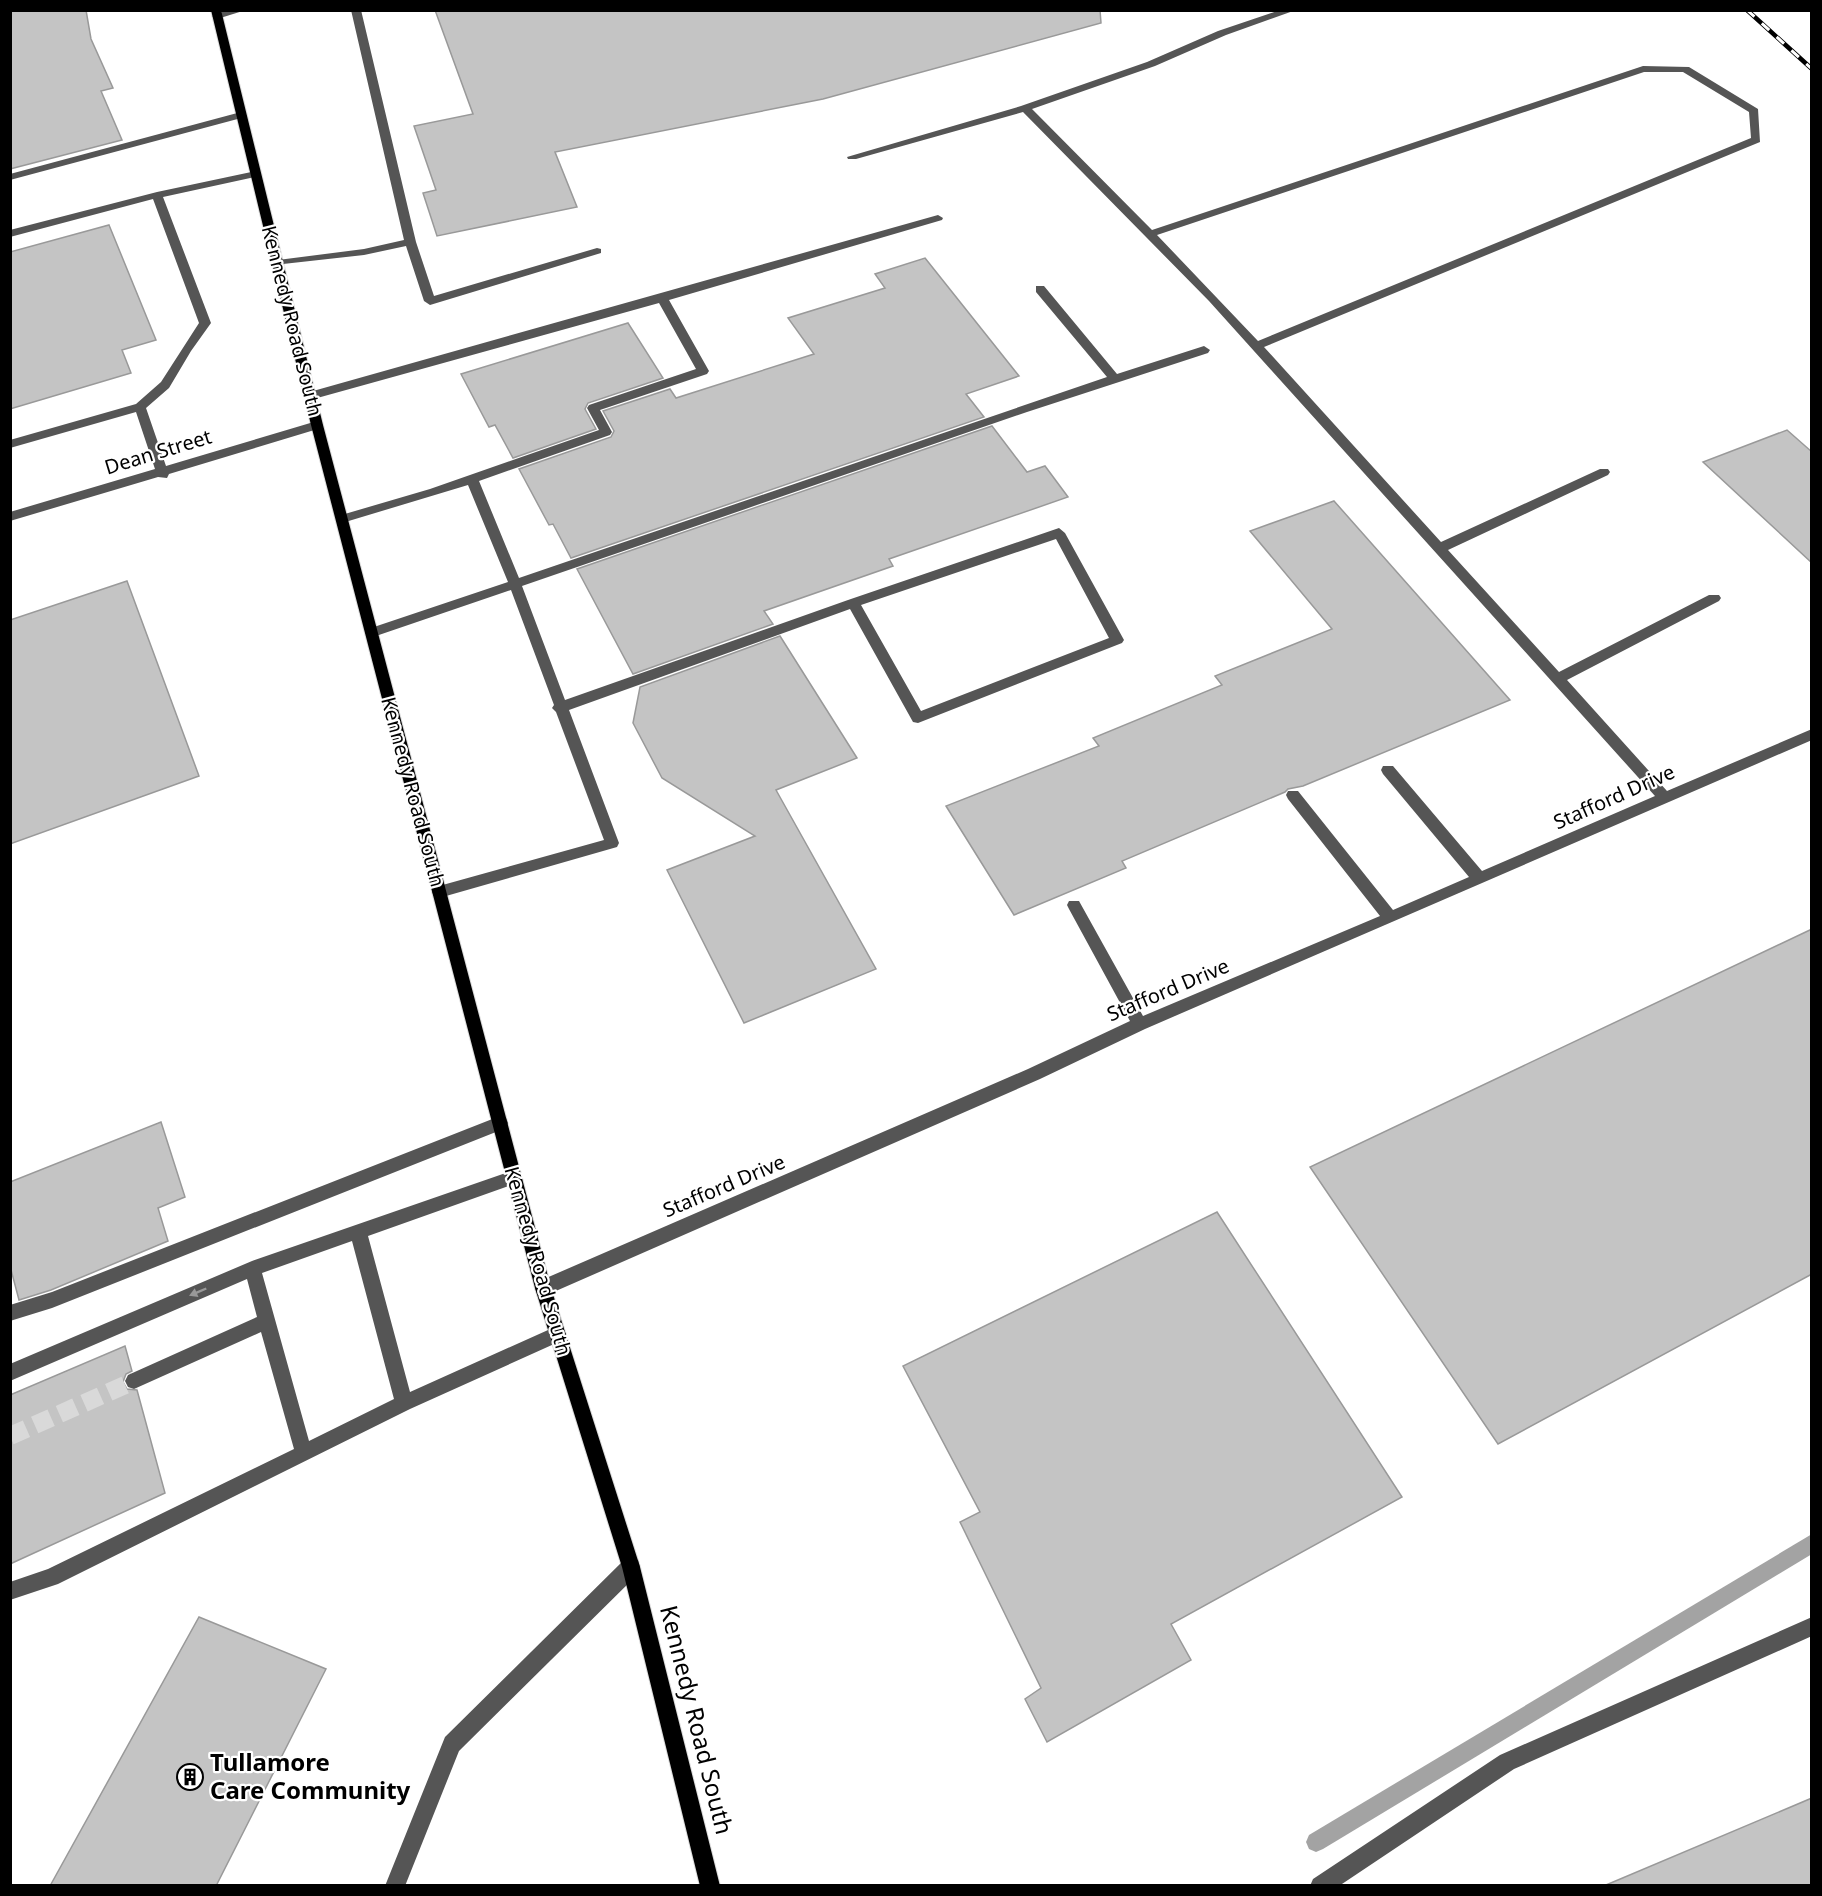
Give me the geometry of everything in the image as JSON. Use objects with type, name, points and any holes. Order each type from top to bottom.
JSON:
[{"type":"main road","name":"Kennedy Road South","points":[[216,13],[317,425],[543,1288],[631,1567],[710,1886]]},
{"type":"street","points":[[216,13],[241,10]]},
{"type":"street","points":[[356,10],[410,242],[430,301],[597,251]]},
{"type":"street","points":[[852,157],[1025,108],[1151,64],[1222,33],[1291,10]]},
{"type":"street","points":[[1150,234],[1643,69],[1685,69],[1754,111],[1756,140],[1256,346]]},
{"type":"street","points":[[1025,108],[1213,298],[1665,798]]},
{"type":"street","points":[[10,177],[241,115]]},
{"type":"street","points":[[10,234],[157,195],[256,174]]},
{"type":"street","points":[[10,444],[140,407],[165,385],[186,349],[206,322],[157,195]]},
{"type":"street","points":[[310,396],[938,218]]},
{"type":"street","points":[[278,263],[364,252],[410,242]]},
{"type":"street","points":[[1040,289],[1115,379]]},
{"type":"street","points":[[342,519],[606,432],[593,408],[703,371],[662,298]]},
{"type":"street","points":[[373,632],[1204,350]]},
{"type":"street","points":[[140,407],[163,473]]},
{"type":"street","name":"Dean Street","points":[[10,517],[317,425]]},
{"type":"street","points":[[1438,549],[1604,472]]},
{"type":"street","points":[[439,892],[612,843],[559,708],[515,584],[472,478]]},
{"type":"street","points":[[559,708],[853,603],[1059,533],[1117,640],[918,718],[853,603]]},
{"type":"street","points":[[1557,679],[1714,598]]},
{"type":"street","name":"Stafford Drive","points":[[543,1288],[1023,1078],[1140,1024],[1812,734]]},
{"type":"street","points":[[1388,770],[1480,879]]},
{"type":"street","points":[[1293,795],[1390,918]]},
{"type":"street","points":[[1074,905],[1140,1024]]},
{"type":"street","points":[[10,1313],[52,1300],[500,1123]]},
{"type":"street","points":[[10,1373],[252,1269],[358,1231],[420,1212],[514,1177]]},
{"type":"street","points":[[358,1231],[404,1403]]},
{"type":"street","points":[[252,1269],[265,1322],[304,1454]]},
{"type":"street","points":[[134,1381],[265,1322]]},
{"type":"street","points":[[10,1591],[51,1577],[404,1403],[557,1334]]},
{"type":"street","points":[[395,1886],[452,1744],[631,1567]]},
{"type":"street","points":[[1320,1886],[1507,1762],[1812,1626]]},
{"type":"building","points":[[10,10],[86,10],[91,39],[113,88],[101,91],[122,140],[10,169]]},
{"type":"building","points":[[435,10],[1100,10],[1101,23],[823,99],[555,152],[577,207],[437,236],[423,193],[436,190],[414,126],[473,114]]},
{"type":"building","points":[[109,225],[156,340],[122,350],[131,373],[10,409],[10,252]]},
{"type":"building","points":[[925,258],[1019,376],[966,394],[984,417],[571,558],[553,524],[549,525],[519,469],[611,437],[614,431],[603,411],[670,389],[676,398],[814,354],[788,318],[885,288],[875,274]]},
{"type":"building","points":[[628,323],[663,378],[588,403],[585,409],[596,429],[513,458],[495,425],[489,427],[461,374]]},
{"type":"building","points":[[992,426],[1027,472],[1045,466],[1068,497],[889,559],[893,566],[764,611],[773,624],[633,674],[577,569]]},
{"type":"building","points":[[1787,430],[1812,452],[1812,563],[1703,462]]},
{"type":"building","points":[[1334,501],[1510,700],[1303,786],[1288,789],[1122,861],[1126,868],[1014,915],[946,806],[1099,746],[1093,738],[1222,685],[1215,676],[1332,629],[1250,531]]},
{"type":"building","points":[[127,581],[199,776],[10,844],[10,620]]},
{"type":"building","points":[[780,636],[857,758],[776,790],[876,969],[744,1023],[667,870],[755,836],[662,778],[633,723],[640,687]]},
{"type":"building","points":[[1812,929],[1812,1274],[1498,1444],[1310,1167]]},
{"type":"building","points":[[161,1122],[185,1197],[158,1208],[168,1241],[51,1290],[19,1300],[10,1266],[10,1182]]},
{"type":"building","points":[[1217,1212],[1402,1497],[1171,1624],[1191,1660],[1047,1742],[1025,1699],[1041,1688],[960,1522],[980,1512],[903,1366]]},
{"type":"building","points":[[125,1346],[132,1371],[126,1374],[123,1382],[127,1389],[137,1390],[165,1493],[10,1564],[10,1395]]},
{"type":"building","name":"Tullamore Care Community","points":[[199,1617],[326,1669],[216,1886],[50,1886]]},
{"type":"building","points":[[1812,1798],[1812,1885],[1606,1885]]},
{"type":"waterway","points":[[1316,1842],[1812,1543]]},
{"type":"tunnel","points":[[10,1436],[134,1381]]},
{"type":"railway","points":[[1747,10],[1812,69]]},
{"type":"place","name":"Tullamore Care Community","points":[[190,1777]]}]
